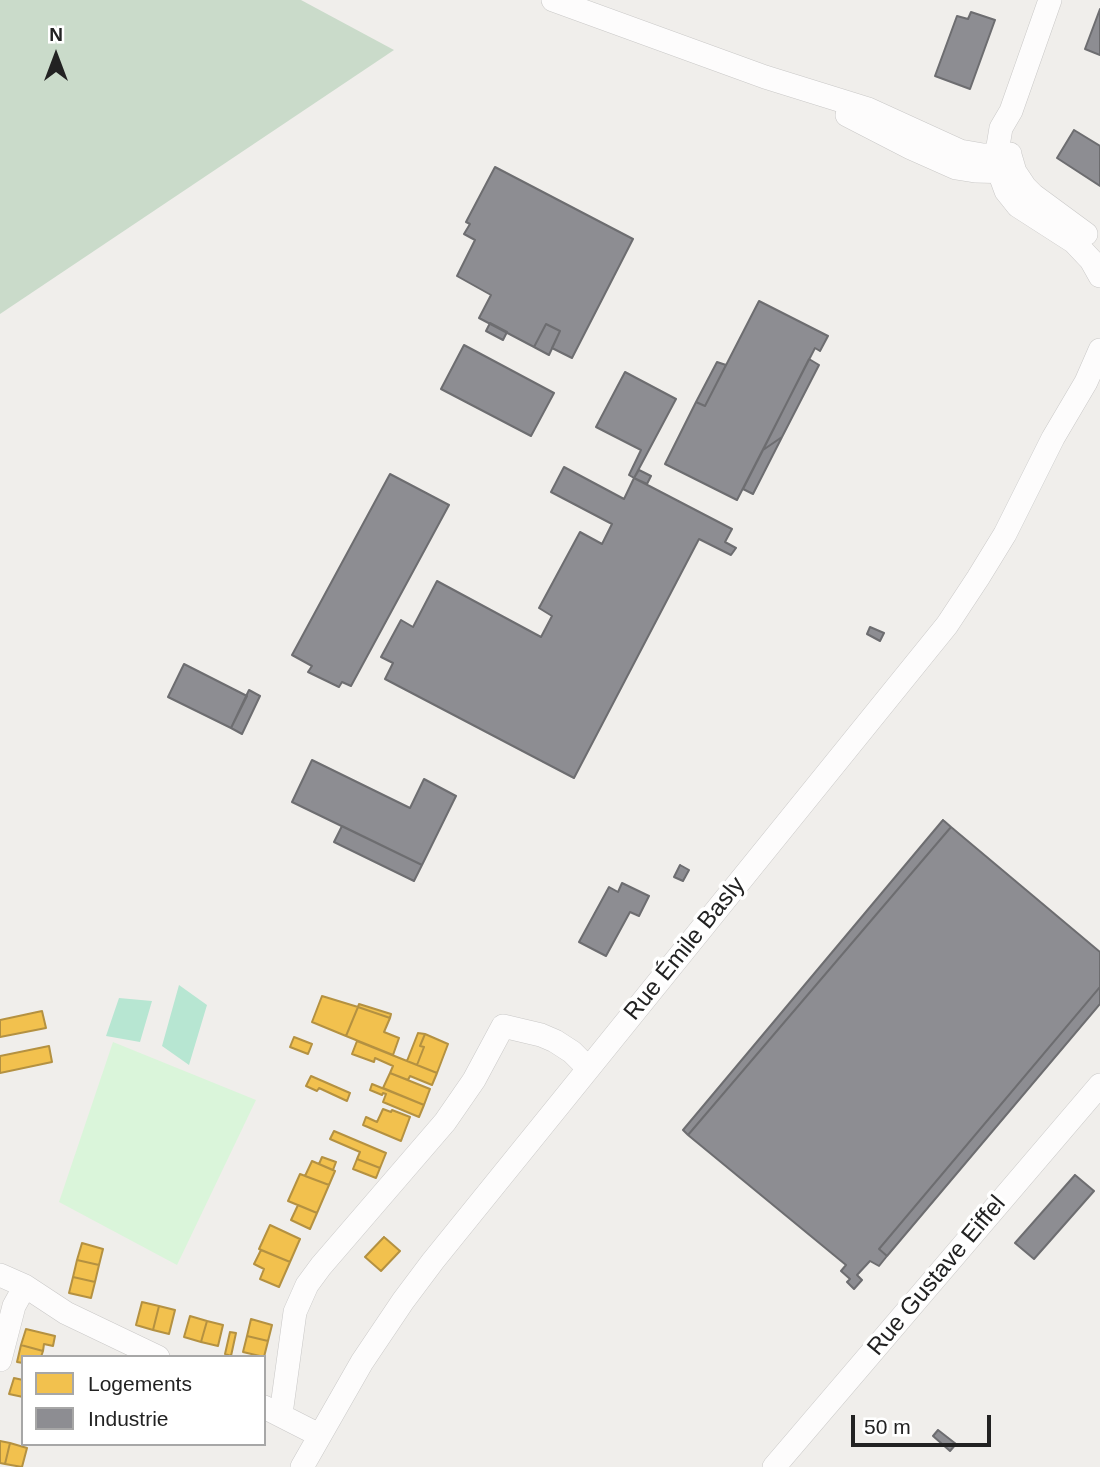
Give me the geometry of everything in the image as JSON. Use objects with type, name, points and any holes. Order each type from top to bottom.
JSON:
[{"type":"street","points":[[553,0],[765,77],[868,109],[960,151],[1005,163],[1033,195],[1100,246]]},
{"type":"street","points":[[1051,0],[1011,111],[1005,163],[1006,191],[1017,206],[1073,242],[1091,260],[1100,276]]},
{"type":"street","name":"Rue Émile Basly","points":[[302,1467],[373,1345],[418,1281],[947,625],[999,545],[1060,426],[1086,382],[1100,350]]},
{"type":"street","name":"Rue Émile Basly","points":[[1060,426],[1100,386]]},
{"type":"street","points":[[319,1436],[273,1410],[295,1312],[307,1285],[445,1122],[474,1080],[503,1026],[555,1041],[572,1052],[588,1068]]},
{"type":"street","name":"Rue Gustave Eiffel","points":[[774,1467],[1100,1085]]},
{"type":"street","points":[[0,1275],[25,1286],[66,1313],[154,1355]]},
{"type":"street","points":[[0,1360],[14,1306],[25,1286]]},
{"type":"green space","points":[[0,0],[301,0],[394,50],[0,314]]},
{"type":"green space","points":[[179,985],[207,1005],[189,1065],[162,1046]]},
{"type":"green space","points":[[119,998],[152,1001],[140,1042],[106,1036]]},
{"type":"green space","points":[[113,1042],[256,1100],[177,1265],[59,1202]]},
{"type":"building: Logements","points":[[322,996],[358,1007],[346,1036],[312,1022]]},
{"type":"building: Logements","points":[[359,1004],[391,1014],[390,1018],[358,1007]]},
{"type":"building: Logements","points":[[358,1007],[390,1018],[384,1032],[399,1038],[393,1055],[346,1036]]},
{"type":"building: Logements","points":[[42,1011],[46,1028],[0,1037],[0,1020]]},
{"type":"building: Logements","points":[[418,1033],[425,1034],[420,1046],[424,1047],[417,1065],[407,1061]]},
{"type":"building: Logements","points":[[425,1034],[448,1044],[437,1073],[417,1065],[424,1047],[420,1046]]},
{"type":"building: Logements","points":[[294,1037],[312,1044],[308,1054],[290,1047]]},
{"type":"building: Logements","points":[[357,1041],[437,1073],[432,1085],[410,1076],[408,1080],[390,1073],[393,1066],[375,1058],[374,1062],[352,1054]]},
{"type":"building: Logements","points":[[49,1046],[52,1062],[0,1073],[0,1056]]},
{"type":"building: Logements","points":[[390,1073],[430,1089],[424,1105],[383,1088]]},
{"type":"building: Logements","points":[[311,1076],[350,1093],[347,1101],[319,1088],[317,1091],[306,1086]]},
{"type":"building: Logements","points":[[372,1084],[424,1105],[419,1117],[383,1102],[386,1094],[370,1090]]},
{"type":"building: Logements","points":[[383,1109],[410,1117],[401,1141],[363,1125],[366,1117],[377,1122]]},
{"type":"building: Logements","points":[[334,1131],[386,1153],[380,1168],[357,1159],[360,1152],[330,1139]]},
{"type":"building: Logements","points":[[322,1157],[336,1162],[333,1170],[319,1164]]},
{"type":"building: Logements","points":[[357,1159],[380,1168],[376,1178],[353,1169]]},
{"type":"building: Logements","points":[[312,1161],[335,1171],[329,1185],[305,1176]]},
{"type":"building: Logements","points":[[300,1174],[329,1185],[317,1213],[288,1201]]},
{"type":"building: Logements","points":[[298,1205],[317,1213],[310,1229],[291,1220]]},
{"type":"building: Logements","points":[[270,1225],[300,1239],[290,1262],[259,1249]]},
{"type":"building: Logements","points":[[384,1237],[400,1251],[381,1271],[365,1257]]},
{"type":"building: Logements","points":[[82,1243],[103,1249],[99,1265],[77,1260]]},
{"type":"building: Logements","points":[[261,1250],[290,1262],[279,1287],[260,1279],[264,1269],[254,1264]]},
{"type":"building: Logements","points":[[77,1260],[99,1265],[95,1282],[73,1277]]},
{"type":"building: Logements","points":[[73,1277],[95,1282],[91,1298],[69,1293]]},
{"type":"building: Logements","points":[[142,1302],[159,1306],[153,1330],[136,1325]]},
{"type":"building: Logements","points":[[159,1306],[175,1310],[169,1334],[153,1330]]},
{"type":"building: Logements","points":[[190,1316],[207,1321],[201,1342],[184,1337]]},
{"type":"building: Logements","points":[[251,1319],[272,1325],[268,1341],[247,1336]]},
{"type":"building: Logements","points":[[207,1321],[223,1325],[218,1346],[201,1342]]},
{"type":"building: Logements","points":[[26,1329],[55,1336],[53,1346],[44,1344],[43,1351],[21,1345]]},
{"type":"building: Logements","points":[[230,1332],[236,1333],[231,1355],[225,1354]]},
{"type":"building: Logements","points":[[247,1336],[268,1341],[264,1355],[243,1352]]},
{"type":"building: Logements","points":[[21,1345],[43,1351],[42,1355],[21,1355],[21,1363],[17,1362]]},
{"type":"building: Logements","points":[[14,1378],[21,1380],[21,1397],[9,1394]]},
{"type":"building: Logements","points":[[0,1441],[10,1443],[5,1464],[0,1463]]},
{"type":"building: Logements","points":[[10,1443],[27,1448],[22,1467],[5,1464]]},
{"type":"building: Industrie","points":[[1100,9],[1100,55],[1085,49]]},
{"type":"building: Industrie","points":[[971,12],[995,20],[970,89],[935,76],[957,16],[968,19]]},
{"type":"building: Industrie","points":[[1074,130],[1100,146],[1100,186],[1057,158]]},
{"type":"building: Industrie","points":[[495,167],[633,239],[572,358],[552,348],[560,331],[546,324],[534,347],[479,318],[491,295],[457,276],[475,240],[464,234],[470,224],[466,222]]},
{"type":"building: Industrie","points":[[759,301],[828,336],[820,351],[815,348],[737,500],[665,464],[696,402],[705,406]]},
{"type":"building: Industrie","points":[[490,323],[507,332],[503,340],[486,331]]},
{"type":"building: Industrie","points":[[546,324],[560,331],[549,355],[534,347]]},
{"type":"building: Industrie","points":[[464,345],[554,393],[531,436],[441,389]]},
{"type":"building: Industrie","points":[[809,359],[819,365],[782,437],[763,450]]},
{"type":"building: Industrie","points":[[717,362],[726,365],[705,406],[696,402]]},
{"type":"building: Industrie","points":[[625,372],[676,399],[634,478],[629,475],[641,450],[596,427]]},
{"type":"building: Industrie","points":[[782,437],[753,494],[743,489],[763,450]]},
{"type":"building: Industrie","points":[[564,467],[624,499],[634,478],[732,529],[725,542],[736,548],[731,555],[699,539],[574,778],[385,679],[393,663],[381,657],[401,620],[413,627],[437,581],[541,637],[552,616],[539,608],[580,532],[602,544],[612,524],[551,492]]},
{"type":"building: Industrie","points":[[639,470],[651,476],[647,484],[634,478]]},
{"type":"building: Industrie","points":[[390,474],[449,505],[351,686],[342,682],[339,687],[308,672],[312,666],[292,655]]},
{"type":"building: Industrie","points":[[870,627],[884,633],[880,641],[867,634]]},
{"type":"building: Industrie","points":[[184,664],[247,696],[231,728],[168,697]]},
{"type":"building: Industrie","points":[[249,690],[260,696],[242,734],[231,728]]},
{"type":"building: Industrie","points":[[312,760],[410,808],[424,779],[456,796],[422,865],[292,802]]},
{"type":"building: Industrie","points":[[943,820],[951,827],[688,1135],[683,1130]]},
{"type":"building: Industrie","points":[[342,826],[422,865],[414,881],[334,842]]},
{"type":"building: Industrie","points":[[951,827],[1100,952],[1100,987],[879,1249],[887,1256],[879,1266],[870,1261],[857,1275],[862,1280],[854,1289],[847,1282],[850,1279],[841,1271],[846,1265],[688,1135]]},
{"type":"building: Industrie","points":[[680,865],[689,870],[683,881],[674,877]]},
{"type":"building: Industrie","points":[[622,883],[649,896],[639,916],[630,912],[606,956],[579,942],[609,887],[618,892]]},
{"type":"building: Industrie","points":[[1100,987],[1100,1004],[887,1256],[879,1249]]},
{"type":"building: Industrie","points":[[1075,1175],[1094,1191],[1034,1259],[1015,1243]]},
{"type":"building: Industrie","points":[[938,1430],[956,1444],[950,1451],[933,1436]]}]
